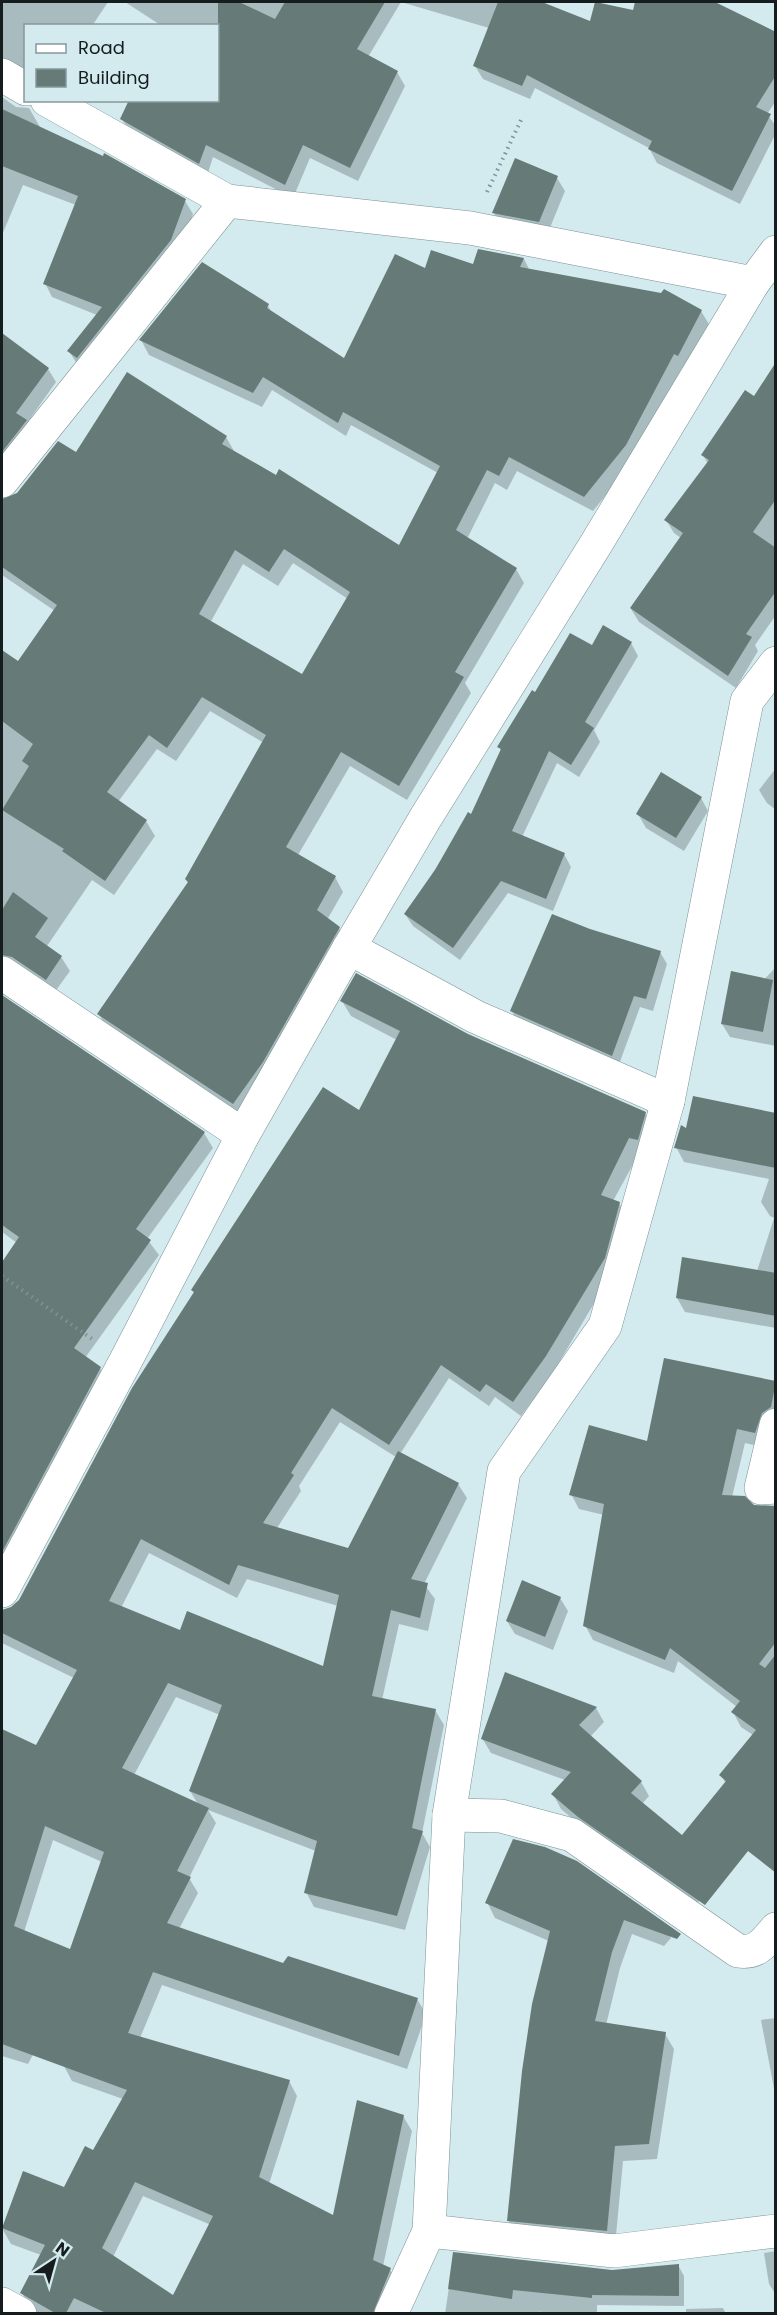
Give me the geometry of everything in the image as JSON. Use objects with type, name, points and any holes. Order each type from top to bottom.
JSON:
[{"type":"street","points":[[2,75],[24,87]]},
{"type":"street","points":[[51,102],[227,201],[470,228],[753,283]]},
{"type":"street","points":[[2,481],[227,201]]},
{"type":"street","points":[[2,1591],[243,1135],[349,948],[426,817],[596,544],[753,283],[776,252]]},
{"type":"street","points":[[391,2313],[429,2231],[449,1815],[504,1471],[605,1326],[668,1101],[747,701],[776,663]]},
{"type":"street","points":[[349,948],[476,1017],[668,1101]]},
{"type":"street","points":[[2,973],[243,1135]]},
{"type":"street","points":[[776,1425],[761,1488],[776,1487]]},
{"type":"street","points":[[449,1815],[501,1816],[573,1836],[738,1952],[749,1953],[759,1949],[776,1929]]},
{"type":"street","points":[[429,2231],[614,2251],[776,2232]]},
{"type":"street","points":[[2,2304],[21,2313]]},
{"type":"path","points":[[470,228],[522,118]]},
{"type":"path","points":[[2,1276],[125,1362]]},
{"type":"building","points":[[218,2],[239,2],[275,19],[285,2],[385,2],[357,49],[398,71],[350,168],[303,145],[285,185],[206,145],[199,164],[120,119],[128,102],[219,102]]},
{"type":"building","points":[[498,2],[542,2],[590,21],[595,2],[633,10],[635,2],[715,2],[776,32],[776,75],[756,107],[771,114],[732,191],[648,149],[652,141],[527,75],[522,86],[473,66]]},
{"type":"building","points":[[2,109],[103,156],[104,153],[186,199],[171,240],[77,358],[67,351],[102,307],[43,284],[78,196],[2,166]]},
{"type":"building","points":[[515,158],[558,176],[539,222],[492,213]]},
{"type":"building","points":[[478,249],[524,258],[520,267],[661,293],[664,289],[702,310],[678,356],[674,354],[626,445],[584,497],[509,457],[499,476],[487,470],[456,530],[517,568],[455,672],[464,677],[399,786],[341,752],[286,847],[336,876],[317,910],[340,927],[263,1062],[233,1104],[97,1014],[188,882],[185,879],[266,735],[202,697],[167,748],[149,735],[107,792],[147,820],[105,881],[62,851],[64,849],[2,810],[29,766],[22,761],[33,744],[2,721],[2,650],[18,661],[57,605],[2,567],[2,499],[17,493],[58,441],[76,452],[127,372],[227,436],[222,444],[276,475],[279,469],[399,545],[440,466],[343,412],[338,423],[263,377],[253,393],[139,340],[202,262],[269,304],[267,308],[344,358],[395,254],[425,268],[431,250],[473,264]],"holes":[[[284,549],[350,592],[302,674],[199,614],[235,550],[269,572]]]},
{"type":"building","points":[[2,333],[49,368],[16,413],[27,420],[2,452]]},
{"type":"building","points":[[776,362],[776,499],[753,532],[776,548],[776,591],[746,634],[752,637],[728,676],[630,608],[683,533],[664,520],[709,460],[701,455],[745,390],[754,396]]},
{"type":"building","points":[[603,625],[632,642],[585,722],[594,728],[571,765],[549,751],[512,831],[565,853],[546,899],[501,881],[453,948],[404,914],[435,870],[468,812],[471,814],[501,749],[497,747],[532,690],[535,692],[570,633],[592,645]]},
{"type":"building","points":[[661,772],[702,797],[676,838],[636,814]]},
{"type":"building","points":[[13,892],[48,918],[35,937],[62,956],[46,980],[12,957],[2,955],[2,910]]},
{"type":"building","points":[[552,914],[590,929],[661,951],[646,999],[634,996],[612,1056],[510,1011]]},
{"type":"building","points":[[731,971],[773,980],[763,1032],[721,1024]]},
{"type":"building","points":[[356,973],[468,1034],[646,1112],[638,1140],[629,1138],[601,1195],[620,1202],[605,1258],[546,1356],[513,1402],[486,1384],[480,1392],[441,1365],[389,1445],[332,1408],[291,1473],[294,1475],[263,1523],[348,1548],[398,1451],[459,1483],[411,1579],[428,1583],[420,1618],[391,1610],[372,1696],[436,1709],[412,1828],[423,1831],[397,1916],[304,1893],[317,1841],[189,1791],[222,1705],[168,1683],[122,1768],[209,1808],[177,1871],[191,1877],[167,1923],[283,1963],[288,1956],[418,1998],[399,2056],[153,1972],[128,2033],[290,2080],[259,2177],[333,2215],[357,2100],[404,2115],[373,2260],[391,2268],[373,2313],[106,2313],[74,2298],[66,2313],[55,2313],[20,2293],[45,2245],[2,2228],[23,2171],[64,2187],[85,2146],[93,2150],[127,2090],[2,2044],[2,1729],[36,1745],[77,1670],[2,1633],[2,1610],[11,1607],[19,1600],[132,1388],[194,1292],[191,1290],[323,1087],[359,1110],[400,1031],[340,1001]],"holes":[[[141,1539],[229,1585],[238,1565],[339,1595],[323,1666],[187,1611],[180,1630],[109,1601]],[[45,1826],[104,1852],[70,1949],[14,1926]],[[135,2182],[213,2216],[173,2295],[102,2248]]]},
{"type":"building","points":[[2,995],[205,1132],[136,1229],[151,1240],[74,1348],[101,1367],[2,1552],[2,1262],[19,1237],[2,1225]]},
{"type":"building","points":[[693,1096],[776,1113],[776,1168],[674,1148],[681,1125],[686,1128]]},
{"type":"building","points":[[682,1257],[776,1273],[776,1316],[676,1298]]},
{"type":"building","points":[[664,1358],[776,1381],[771,1407],[762,1413],[755,1433],[737,1429],[722,1495],[745,1496],[754,1505],[776,1506],[776,1642],[759,1664],[765,1668],[776,1654],[776,1873],[748,1851],[705,1905],[578,1817],[551,1794],[571,1772],[481,1739],[505,1672],[597,1707],[579,1725],[642,1781],[631,1793],[682,1835],[726,1781],[719,1775],[756,1730],[731,1712],[740,1701],[670,1648],[665,1660],[583,1626],[604,1504],[569,1495],[589,1425],[647,1441]]},
{"type":"building","points":[[522,1580],[561,1597],[545,1637],[506,1621]]},
{"type":"building","points":[[513,1839],[545,1847],[577,1861],[681,1934],[677,1939],[624,1920],[612,1952],[595,2021],[666,2032],[649,2144],[615,2146],[607,2231],[507,2221],[522,2071],[532,2004],[550,1931],[485,1903]]},
{"type":"building","points":[[453,2252],[612,2270],[679,2264],[679,2296],[592,2295],[592,2298],[513,2290],[512,2299],[448,2289]]}]
